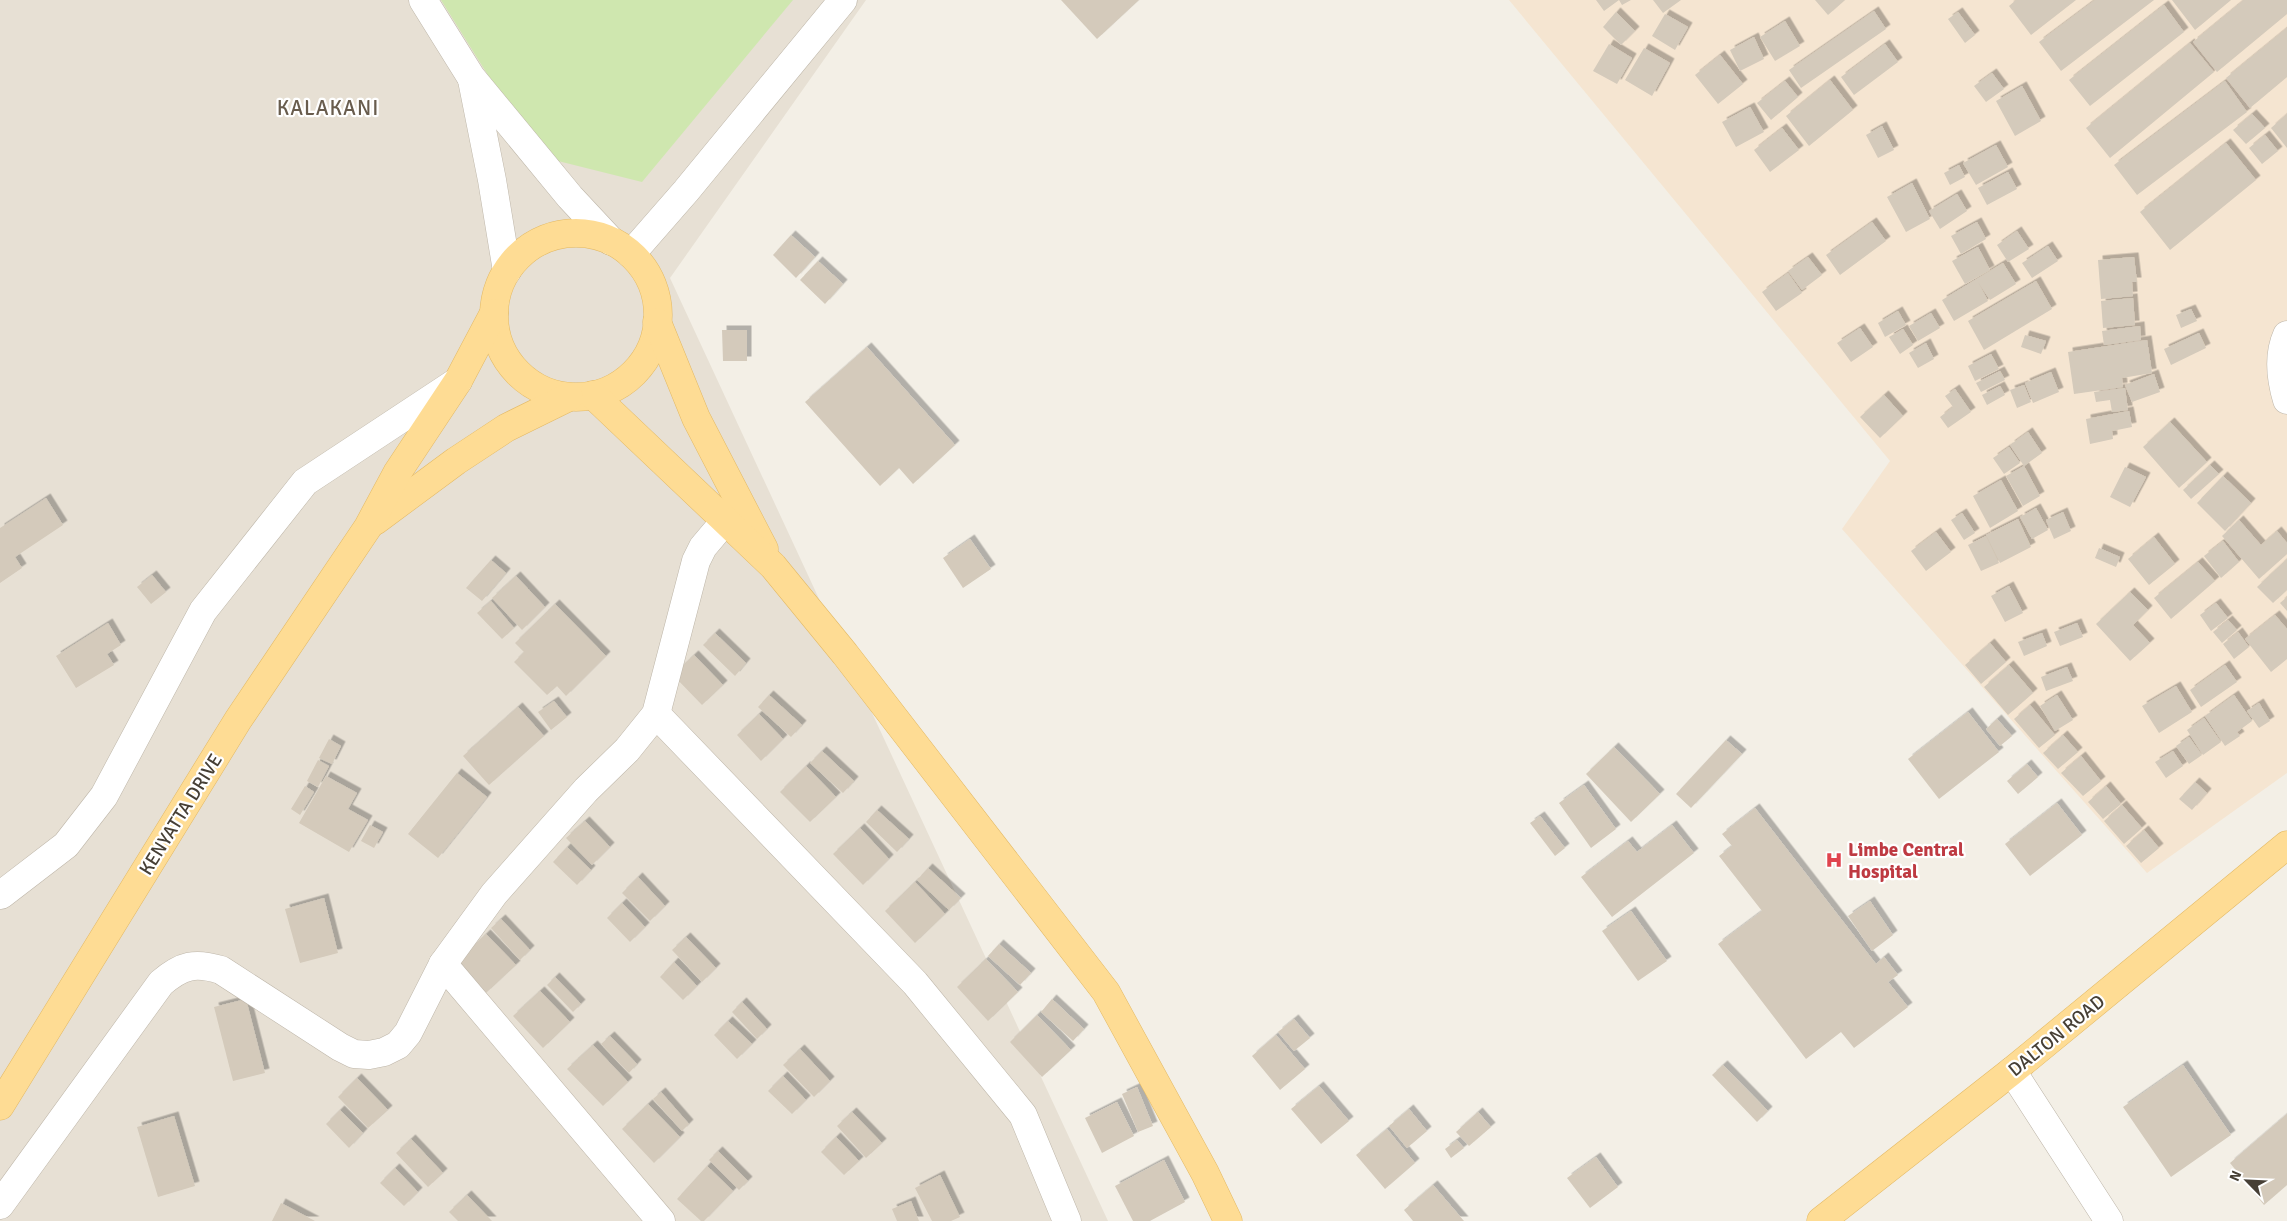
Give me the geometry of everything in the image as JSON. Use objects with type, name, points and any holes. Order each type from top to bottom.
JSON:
[{"type":"main road","points":[[368,527],[456,462],[506,428],[581,396],[617,386],[637,369],[651,348],[657,322],[657,304],[652,285],[643,268],[621,247],[588,234],[565,234],[542,240],[522,253],[507,271],[497,291],[494,313],[496,336],[506,360],[523,378],[545,392],[581,396],[635,432],[682,482],[773,566],[845,654],[1106,992],[1205,1172],[1228,1221]]},
{"type":"main road","points":[[368,527],[397,472],[458,381],[494,313]]},
{"type":"main road","points":[[657,322],[696,418],[773,566]]},
{"type":"main road","name":"KENYATTA DRIVE","points":[[0,1106],[238,720],[368,527]]},
{"type":"main road","name":"DALTON ROAD","points":[[1821,1221],[2012,1071],[2287,845]]},
{"type":"street","points":[[423,0],[471,77],[570,197],[621,247],[686,191],[843,0]]},
{"type":"street","points":[[471,77],[492,180],[507,271]]},
{"type":"street","points":[[2287,335],[2283,343],[2281,381],[2287,400]]},
{"type":"street","points":[[1,895],[66,845],[104,796],[203,611],[305,482],[458,381]]},
{"type":"street","points":[[0,1205],[161,984],[174,973],[189,966],[205,965],[221,970],[340,1047],[354,1054],[369,1056],[391,1049],[408,1034],[443,964],[494,894],[586,790],[628,750],[656,714],[696,561],[703,547],[725,521]]},
{"type":"street","points":[[656,714],[915,983],[1023,1115],[1067,1221]]},
{"type":"street","points":[[443,964],[661,1221]]},
{"type":"street","points":[[2012,1071],[2109,1221]]},
{"type":"shaded area","points":[[0,0],[866,0],[670,278],[1108,1221],[0,1221]]},
{"type":"shaded area","points":[[1509,0],[2287,0],[2287,773],[2147,873],[1842,529],[1890,461]]},
{"type":"green space","points":[[441,0],[793,0],[642,182],[554,160],[496,88]]},
{"type":"building","points":[[1061,0],[1139,0],[1097,39]]},
{"type":"building","points":[[1596,0],[1619,0],[1604,11]]},
{"type":"building","points":[[1619,0],[1631,0],[1622,5]]},
{"type":"building","points":[[1653,0],[1681,0],[1663,13]]},
{"type":"building","points":[[1815,0],[1845,0],[1828,15]]},
{"type":"building","points":[[2016,0],[2076,0],[2031,35],[2009,6]]},
{"type":"building","points":[[2095,0],[2154,0],[2061,71],[2039,42]]},
{"type":"building","points":[[2172,0],[2231,0],[2195,30]]},
{"type":"building","points":[[2244,0],[2287,0],[2287,14],[2217,72],[2193,42]]},
{"type":"building","points":[[2164,5],[2184,32],[2090,106],[2069,80]]},
{"type":"building","points":[[1874,11],[1886,29],[1801,88],[1789,70]]},
{"type":"building","points":[[1616,12],[1635,31],[1621,45],[1603,27]]},
{"type":"building","points":[[1958,12],[1975,35],[1965,43],[1948,19]]},
{"type":"building","points":[[1665,14],[1688,27],[1675,50],[1652,36]]},
{"type":"building","points":[[1785,21],[1800,46],[1775,61],[1760,37]]},
{"type":"building","points":[[2287,28],[2287,77],[2250,108],[2226,78]]},
{"type":"building","points":[[1754,37],[1764,59],[1740,71],[1730,50]]},
{"type":"building","points":[[2190,43],[2214,72],[2110,158],[2086,128]]},
{"type":"building","points":[[1609,44],[1632,58],[1617,84],[1593,71]]},
{"type":"building","points":[[1885,44],[1898,62],[1854,95],[1841,77]]},
{"type":"building","points":[[1644,48],[1670,63],[1652,96],[1625,80]]},
{"type":"building","points":[[1720,55],[1743,84],[1718,104],[1695,75]]},
{"type":"building","points":[[1992,73],[2004,89],[1986,102],[1974,86]]},
{"type":"building","points":[[1830,80],[1853,110],[1809,146],[1786,116]]},
{"type":"building","points":[[1785,81],[1798,97],[1771,120],[1757,103]]},
{"type":"building","points":[[2225,81],[2247,112],[2137,195],[2114,165]]},
{"type":"building","points":[[2022,86],[2041,121],[2015,136],[1996,101]]},
{"type":"building","points":[[1750,107],[1764,132],[1736,147],[1722,122]]},
{"type":"building","points":[[2252,114],[2265,128],[2246,144],[2233,130]]},
{"type":"building","points":[[2287,114],[2287,148],[2271,128]]},
{"type":"building","points":[[1882,126],[1894,150],[1878,158],[1866,135]]},
{"type":"building","points":[[1782,128],[1799,150],[1770,172],[1754,150]]},
{"type":"building","points":[[2265,135],[2278,151],[2262,164],[2249,148]]},
{"type":"building","points":[[2226,143],[2256,180],[2170,250],[2140,212]]},
{"type":"building","points":[[1996,145],[2008,167],[1976,185],[1963,163]]},
{"type":"building","points":[[1959,165],[1965,177],[1950,185],[1944,173]]},
{"type":"building","points":[[2008,172],[2017,189],[1987,205],[1978,188]]},
{"type":"building","points":[[1912,183],[1930,219],[1906,232],[1887,197]]},
{"type":"building","points":[[1957,194],[1967,211],[1940,229],[1929,211]]},
{"type":"building","points":[[1872,222],[1886,241],[1840,275],[1826,255]]},
{"type":"building","points":[[1977,222],[1986,239],[1961,254],[1951,236]]},
{"type":"building","points":[[2017,231],[2029,249],[2008,262],[1997,245]]},
{"type":"building","points":[[791,235],[815,257],[796,278],[773,255]]},
{"type":"building","points":[[2048,246],[2058,261],[2032,278],[2022,263]]},
{"type":"building","points":[[1978,247],[1990,270],[1965,284],[1952,261]]},
{"type":"building","points":[[1808,257],[1822,275],[1802,290],[1788,271]]},
{"type":"building","points":[[2134,257],[2137,282],[2132,282],[2133,296],[2101,299],[2098,260]]},
{"type":"building","points":[[818,261],[843,284],[825,304],[800,280]]},
{"type":"building","points":[[2003,263],[2016,284],[1990,300],[1978,282],[1988,301],[1954,321],[1942,300]]},
{"type":"building","points":[[1788,273],[1802,293],[1776,311],[1762,292]]},
{"type":"building","points":[[2036,281],[2052,309],[1984,350],[1968,321]]},
{"type":"building","points":[[2133,298],[2135,325],[2103,328],[2101,301]]},
{"type":"building","points":[[2191,309],[2197,321],[2181,328],[2176,315]]},
{"type":"building","points":[[1898,311],[1906,325],[1885,337],[1878,323]]},
{"type":"building","points":[[1931,313],[1940,328],[1918,341],[1909,326]]},
{"type":"building","points":[[2140,326],[2141,340],[2104,345],[2102,331]]},
{"type":"building","points":[[1860,328],[1873,347],[1851,362],[1837,343]]},
{"type":"building","points":[[1903,329],[1913,345],[1900,354],[1889,337]]},
{"type":"building","points":[[722,330],[747,330],[747,361],[723,361]]},
{"type":"building","points":[[2199,333],[2206,348],[2171,365],[2164,349]]},
{"type":"building","points":[[2025,335],[2046,341],[2041,354],[2021,347]]},
{"type":"building","points":[[2147,340],[2152,373],[2122,378],[2123,387],[2074,394],[2068,352]]},
{"type":"building","points":[[1926,343],[1934,359],[1918,368],[1909,353]]},
{"type":"building","points":[[867,347],[955,445],[913,484],[899,468],[880,486],[805,402]]},
{"type":"building","points":[[1991,354],[1999,369],[1975,381],[1968,366]]},
{"type":"building","points":[[2000,371],[2005,380],[1981,392],[1976,383]]},
{"type":"building","points":[[2051,372],[2059,392],[2033,403],[2025,383]]},
{"type":"building","points":[[2154,374],[2160,392],[2132,402],[2125,385]]},
{"type":"building","points":[[2024,385],[2031,402],[2017,408],[2010,390]]},
{"type":"building","points":[[2000,386],[2005,395],[1987,405],[1982,395]]},
{"type":"building","points":[[2125,388],[2128,410],[2112,412],[2110,400],[2096,402],[2094,392]]},
{"type":"building","points":[[1955,389],[1971,412],[1948,428],[1940,417],[1953,407],[1945,396]]},
{"type":"building","points":[[1884,395],[1903,416],[1880,438],[1860,417]]},
{"type":"building","points":[[2129,411],[2132,427],[2112,431],[2113,439],[2090,444],[2086,419]]},
{"type":"building","points":[[2170,422],[2207,462],[2179,488],[2143,447]]},
{"type":"building","points":[[2028,432],[2042,453],[2024,466],[2010,445]]},
{"type":"building","points":[[2009,447],[2020,463],[2004,474],[1993,458]]},
{"type":"building","points":[[2210,465],[2219,474],[2191,499],[2183,490]]},
{"type":"building","points":[[2024,466],[2040,496],[2023,506],[2006,476]]},
{"type":"building","points":[[2125,467],[2146,477],[2130,507],[2110,497]]},
{"type":"building","points":[[2223,476],[2251,503],[2225,531],[2197,503]]},
{"type":"building","points":[[2001,480],[2018,511],[1990,528],[1973,496]]},
{"type":"building","points":[[46,498],[63,525],[15,557],[22,568],[0,583],[0,528]]},
{"type":"building","points":[[2036,508],[2048,530],[2032,539],[2020,517]]},
{"type":"building","points":[[2063,512],[2071,531],[2054,539],[2046,520]]},
{"type":"building","points":[[1962,513],[1975,533],[1964,540],[1951,520]]},
{"type":"building","points":[[2018,519],[2031,547],[2000,563],[1986,535]]},
{"type":"building","points":[[2239,520],[2261,545],[2277,531],[2287,543],[2287,554],[2259,579],[2222,536]]},
{"type":"building","points":[[1936,532],[1951,552],[1926,571],[1911,551]]},
{"type":"building","points":[[1986,536],[1999,563],[1981,571],[1968,545]]},
{"type":"building","points":[[2154,537],[2175,564],[2149,585],[2128,559]]},
{"type":"building","points":[[970,539],[991,569],[963,588],[943,558]]},
{"type":"building","points":[[2223,541],[2239,562],[2221,578],[2204,556]]},
{"type":"building","points":[[2099,548],[2120,557],[2116,567],[2095,558]]},
{"type":"building","points":[[2287,559],[2287,590],[2273,603],[2257,587]]},
{"type":"building","points":[[491,560],[506,573],[482,601],[466,588]]},
{"type":"building","points":[[2198,562],[2215,581],[2171,619],[2154,598]]},
{"type":"building","points":[[152,575],[166,592],[151,604],[137,587]]},
{"type":"building","points":[[516,576],[545,607],[522,630],[492,598]]},
{"type":"building","points":[[2009,586],[2023,613],[2005,622],[1991,596]]},
{"type":"building","points":[[2130,592],[2148,610],[2133,625],[2150,643],[2130,661],[2096,624]]},
{"type":"building","points":[[2287,597],[2287,611],[2280,603]]},
{"type":"building","points":[[491,601],[514,628],[502,639],[477,613]]},
{"type":"building","points":[[2216,603],[2228,618],[2211,631],[2200,615]]},
{"type":"building","points":[[555,604],[606,656],[566,696],[557,686],[547,695],[514,662],[524,652],[515,643]]},
{"type":"building","points":[[2275,615],[2287,629],[2287,659],[2271,672],[2245,639]]},
{"type":"building","points":[[2228,620],[2237,630],[2222,643],[2213,632]]},
{"type":"building","points":[[108,623],[121,645],[107,654],[114,665],[76,688],[56,656]]},
{"type":"building","points":[[2077,623],[2083,637],[2060,646],[2054,632]]},
{"type":"building","points":[[2238,632],[2249,647],[2234,659],[2223,644]]},
{"type":"building","points":[[715,633],[746,663],[735,676],[703,645]]},
{"type":"building","points":[[2042,633],[2047,646],[2024,656],[2018,642]]},
{"type":"building","points":[[1990,643],[2006,662],[1981,684],[1965,665]]},
{"type":"building","points":[[694,655],[723,685],[702,705],[673,675]]},
{"type":"building","points":[[2009,665],[2033,693],[2008,715],[1984,687]]},
{"type":"building","points":[[2225,665],[2237,682],[2201,707],[2190,690]]},
{"type":"building","points":[[2067,667],[2073,681],[2046,691],[2041,677]]},
{"type":"building","points":[[2176,686],[2192,712],[2159,733],[2142,706]]},
{"type":"building","points":[[769,695],[802,725],[791,737],[758,707]]},
{"type":"building","points":[[2057,695],[2073,720],[2055,731],[2040,706]]},
{"type":"building","points":[[2234,695],[2252,721],[2237,732],[2240,736],[2225,746],[2205,716]]},
{"type":"building","points":[[554,701],[567,717],[551,730],[538,712]]},
{"type":"building","points":[[2259,703],[2270,721],[2259,728],[2247,711]]},
{"type":"building","points":[[2030,705],[2055,735],[2039,748],[2014,719]]},
{"type":"building","points":[[518,707],[544,736],[489,785],[463,756]]},
{"type":"building","points":[[1968,712],[1999,752],[1939,799],[1908,759]]},
{"type":"building","points":[[759,714],[783,739],[761,761],[737,735]]},
{"type":"building","points":[[2204,718],[2221,742],[2203,755],[2187,730]]},
{"type":"building","points":[[1997,719],[2012,736],[2000,746],[1986,729]]},
{"type":"building","points":[[2063,735],[2078,752],[2058,769],[2043,753]]},
{"type":"building","points":[[2189,737],[2202,755],[2189,764],[2176,746]]},
{"type":"building","points":[[329,739],[341,746],[332,764],[319,758]]},
{"type":"building","points":[[1726,740],[1742,754],[1691,808],[1676,794]]},
{"type":"building","points":[[1614,747],[1660,794],[1631,822],[1586,774]]},
{"type":"building","points":[[822,751],[854,781],[843,793],[810,763]]},
{"type":"building","points":[[2173,751],[2183,766],[2166,778],[2155,762]]},
{"type":"building","points":[[2081,756],[2101,781],[2083,796],[2061,773]]},
{"type":"building","points":[[318,760],[329,766],[318,787],[307,781]]},
{"type":"building","points":[[2027,764],[2038,777],[2018,794],[2007,781]]},
{"type":"building","points":[[806,766],[836,797],[810,822],[780,792]]},
{"type":"building","points":[[457,773],[487,797],[438,858],[408,834]]},
{"type":"building","points":[[326,776],[357,793],[348,809],[368,820],[349,852],[299,823]]},
{"type":"building","points":[[2195,782],[2207,793],[2192,810],[2179,799]]},
{"type":"building","points":[[1584,785],[1616,829],[1591,848],[1559,803]]},
{"type":"building","points":[[305,786],[314,792],[300,815],[291,809]]},
{"type":"building","points":[[2106,786],[2121,804],[2103,819],[2088,802]]},
{"type":"building","points":[[2057,803],[2082,835],[2030,876],[2005,844]]},
{"type":"building","points":[[2122,805],[2142,828],[2124,844],[2104,821]]},
{"type":"building","points":[[1755,808],[1876,964],[1884,957],[1898,975],[1888,982],[1908,1007],[1854,1048],[1841,1032],[1806,1059],[1718,944],[1762,911],[1719,856],[1732,846],[1722,834]]},
{"type":"building","points":[[877,810],[909,839],[897,852],[866,822]]},
{"type":"building","points":[[1540,816],[1565,848],[1555,856],[1530,823]]},
{"type":"building","points":[[585,821],[610,847],[592,865],[566,838]]},
{"type":"building","points":[[370,825],[383,832],[374,848],[361,841]]},
{"type":"building","points":[[1672,825],[1694,853],[1612,917],[1581,877],[1628,841],[1637,852]]},
{"type":"building","points":[[860,828],[889,859],[863,885],[833,854]]},
{"type":"building","points":[[2144,830],[2159,848],[2141,863],[2126,846]]},
{"type":"building","points":[[567,847],[591,870],[577,885],[553,862]]},
{"type":"building","points":[[928,868],[961,898],[949,910],[917,880]]},
{"type":"building","points":[[638,877],[665,906],[650,921],[622,893]]},
{"type":"building","points":[[915,882],[945,914],[915,943],[885,911]]},
{"type":"building","points":[[324,898],[338,953],[300,963],[285,909]]},
{"type":"building","points":[[1870,901],[1893,935],[1872,951],[1848,916]]},
{"type":"building","points":[[622,903],[645,927],[630,942],[607,918]]},
{"type":"building","points":[[1631,911],[1667,961],[1638,981],[1602,931]]},
{"type":"building","points":[[501,919],[530,950],[520,960],[491,928]]},
{"type":"building","points":[[486,934],[516,965],[486,993],[457,962]]},
{"type":"building","points":[[686,937],[716,968],[702,982],[672,950]]},
{"type":"building","points":[[999,944],[1031,973],[1020,985],[988,956]]},
{"type":"building","points":[[986,959],[1018,992],[988,1021],[957,987]]},
{"type":"building","points":[[674,962],[697,986],[683,1000],[660,977]]},
{"type":"building","points":[[555,977],[581,1004],[573,1012],[547,985]]},
{"type":"building","points":[[540,991],[570,1022],[543,1048],[513,1016]]},
{"type":"building","points":[[246,999],[265,1073],[233,1081],[214,1007]]},
{"type":"building","points":[[1052,999],[1084,1029],[1073,1041],[1041,1012]]},
{"type":"building","points":[[742,1002],[767,1029],[757,1039],[732,1012]]},
{"type":"building","points":[[1037,1015],[1071,1050],[1042,1077],[1010,1042]]},
{"type":"building","points":[[1294,1019],[1310,1038],[1294,1051],[1278,1032]]},
{"type":"building","points":[[728,1021],[752,1044],[737,1059],[714,1035]]},
{"type":"building","points":[[1276,1035],[1305,1069],[1280,1090],[1252,1056]]},
{"type":"building","points":[[610,1036],[637,1064],[629,1073],[601,1044]]},
{"type":"building","points":[[593,1045],[628,1082],[603,1106],[567,1069]]},
{"type":"building","points":[[800,1049],[830,1081],[814,1097],[783,1065]]},
{"type":"building","points":[[1723,1065],[1768,1111],[1757,1122],[1712,1075]]},
{"type":"building","points":[[2183,1065],[2231,1135],[2171,1177],[2123,1107]]},
{"type":"building","points":[[783,1076],[806,1100],[792,1114],[768,1091]]},
{"type":"building","points":[[357,1078],[388,1110],[368,1128],[338,1097]]},
{"type":"building","points":[[1319,1086],[1349,1121],[1321,1144],[1291,1109]]},
{"type":"building","points":[[1137,1087],[1153,1126],[1138,1132],[1122,1094]]},
{"type":"building","points":[[661,1092],[689,1124],[682,1131],[653,1099]]},
{"type":"building","points":[[1117,1102],[1134,1136],[1102,1153],[1085,1118]]},
{"type":"building","points":[[648,1104],[680,1137],[654,1163],[622,1129]]},
{"type":"building","points":[[1409,1109],[1427,1131],[1407,1148],[1389,1126]]},
{"type":"building","points":[[340,1110],[363,1133],[349,1148],[326,1124]]},
{"type":"building","points":[[852,1112],[882,1143],[866,1158],[837,1126]]},
{"type":"building","points":[[1478,1112],[1491,1127],[1469,1146],[1456,1132]]},
{"type":"building","points":[[2287,1114],[2287,1185],[2264,1205],[2230,1163]]},
{"type":"building","points":[[174,1116],[195,1186],[158,1197],[137,1127]]},
{"type":"building","points":[[1387,1129],[1415,1163],[1385,1189],[1356,1155]]},
{"type":"building","points":[[836,1137],[859,1161],[844,1175],[821,1152]]},
{"type":"building","points":[[411,1139],[443,1173],[428,1187],[396,1153]]},
{"type":"building","points":[[1457,1140],[1464,1148],[1451,1158],[1445,1149]]},
{"type":"building","points":[[718,1151],[748,1181],[739,1190],[709,1160]]},
{"type":"building","points":[[1596,1157],[1618,1187],[1590,1208],[1567,1178]]},
{"type":"building","points":[[1164,1160],[1185,1202],[1150,1221],[1133,1221],[1115,1186]]},
{"type":"building","points":[[707,1166],[733,1191],[704,1221],[701,1221],[677,1199]]},
{"type":"building","points":[[395,1168],[418,1192],[404,1206],[380,1183]]},
{"type":"building","points":[[940,1175],[960,1217],[951,1221],[932,1221],[915,1188]]},
{"type":"building","points":[[1433,1185],[1464,1221],[1413,1221],[1404,1210]]},
{"type":"building","points":[[467,1195],[492,1221],[458,1221],[449,1212]]},
{"type":"building","points":[[911,1201],[919,1221],[897,1221],[892,1209]]},
{"type":"building","points":[[281,1203],[315,1221],[272,1221]]},
{"type":"place","name":"Limbe Central Hospital","points":[[1834,860]]},
{"type":"district","name":"KALAKANI","points":[[328,108]]}]
